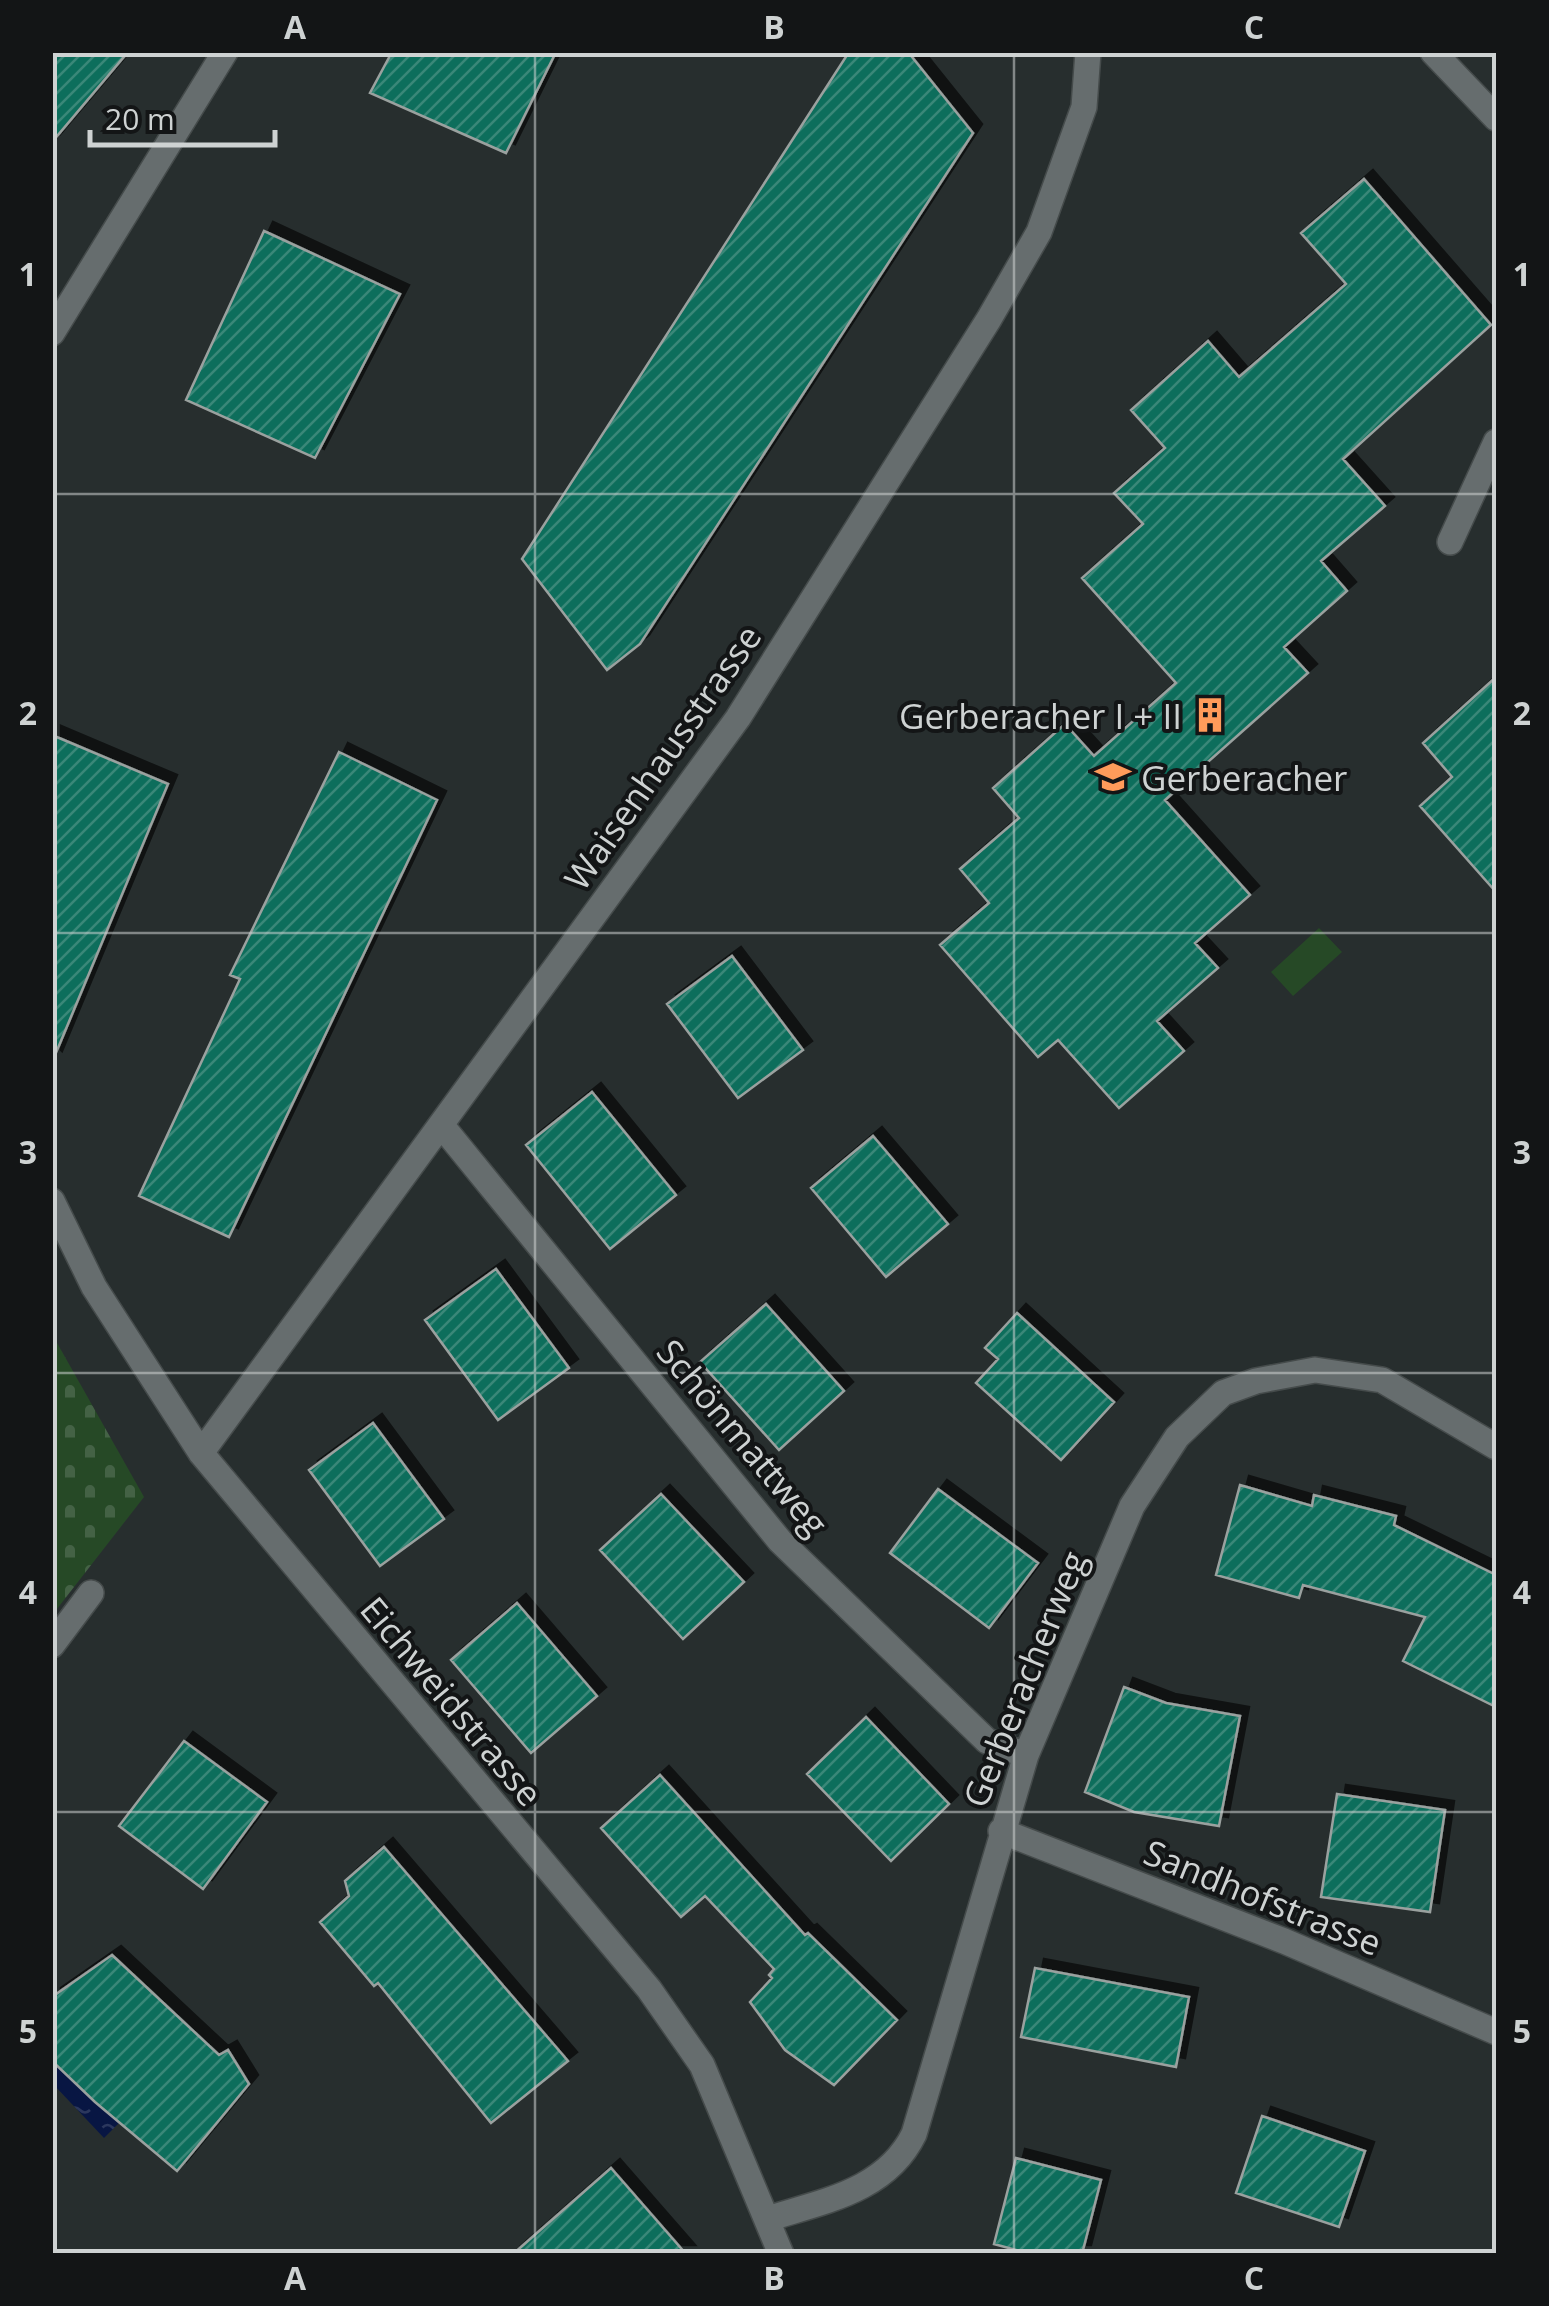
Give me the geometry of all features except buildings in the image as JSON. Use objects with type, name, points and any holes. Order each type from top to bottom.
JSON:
[{"type":"street","points":[[52,333],[225,52]]},
{"type":"street","name":"Waisenhausstrasse","points":[[200,1454],[738,718],[989,319],[1039,232],[1084,107],[1088,52]]},
{"type":"street","points":[[1433,52],[1496,118]]},
{"type":"street","points":[[1450,542],[1496,442]]},
{"type":"street","name":"Schönmattweg","points":[[442,1126],[780,1541],[987,1741],[1026,1756]]},
{"type":"street","name":"Eichweidstrasse","points":[[52,1201],[94,1286],[200,1454],[649,1989],[702,2065],[781,2254]]},
{"type":"street","name":"Gerberacherweg","points":[[767,2219],[858,2188],[903,2156],[914,2134],[1026,1756],[1132,1506],[1176,1437],[1223,1392],[1256,1381],[1315,1370],[1382,1380],[1496,1447]]},
{"type":"street","points":[[52,1645],[91,1593]]},
{"type":"street","name":"Sandhofstrasse","points":[[1001,1831],[1284,1941],[1496,2032]]},
{"type":"green space","points":[[1319,928],[1342,952],[1293,996],[1271,972]]},
{"type":"green space","points":[[52,1334],[144,1497],[53,1614],[52,1614]]},
{"type":"water","points":[[52,2048],[122,2120],[104,2138],[53,2084]]},
{"type":"place","name":"Gerberacher I + II","points":[[1210,715]]},
{"type":"place","name":"Gerberacher","points":[[1113,777]]}]
